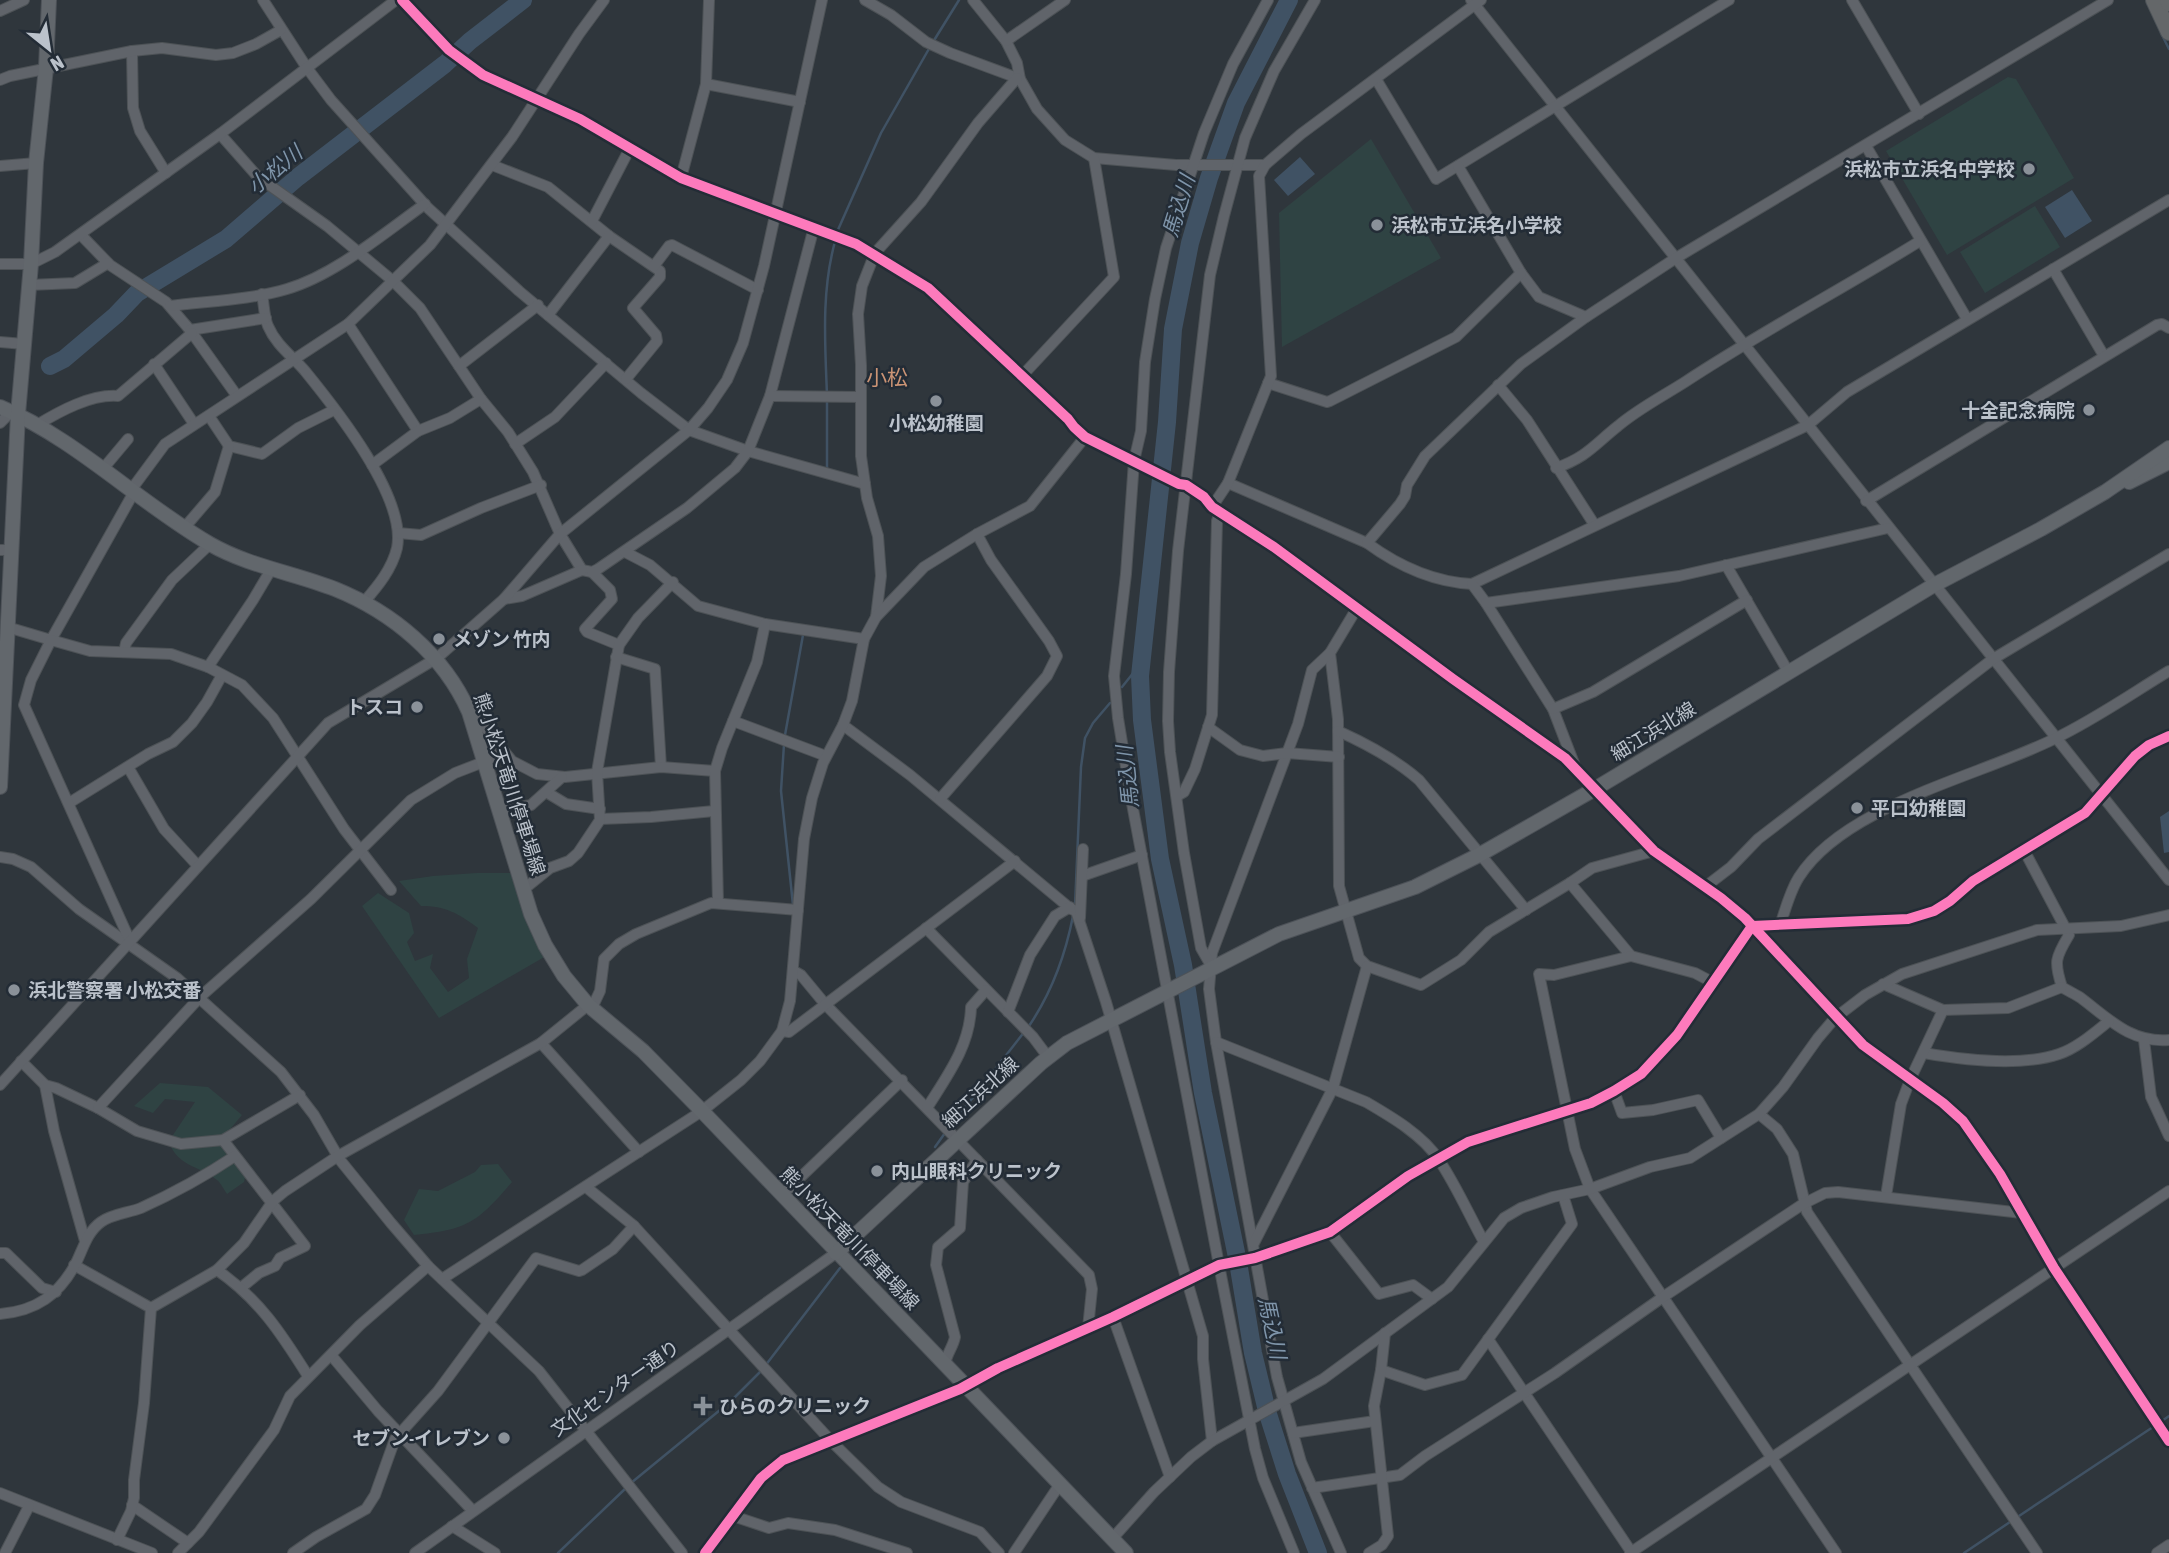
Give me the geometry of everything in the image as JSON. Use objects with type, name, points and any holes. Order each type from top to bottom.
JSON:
[{"type":"highway","points":[[2154,0],[2169,32]]},
{"type":"main road","points":[[0,787],[10,411],[24,344],[49,0]]},
{"type":"main road","name":"熊小松天竜川停車場線","points":[[10,411],[37,425],[210,544],[244,560],[334,589],[364,602],[390,619],[437,658],[455,682],[469,712],[531,914],[545,945],[564,976],[590,1007],[642,1051],[702,1111],[1126,1553]]},
{"type":"main road","name":"細江浜北線","points":[[2105,492],[2169,448]]},
{"type":"main road","name":"細江浜北線","points":[[836,1253],[951,1133],[1068,1043],[1279,934],[1415,887],[1479,855],[1593,790],[1934,585],[2105,492],[2169,462]]},
{"type":"street","points":[[0,11],[24,0]]},
{"type":"street","points":[[263,0],[307,68],[358,131],[425,204],[548,314],[689,430],[748,451],[865,484]]},
{"type":"street","points":[[0,264],[31,264],[81,235],[220,134],[396,0]]},
{"type":"street","points":[[402,0],[460,61],[483,75],[538,98],[681,178],[835,235],[875,253],[928,288],[1085,436],[1204,497],[1216,510],[1274,547],[1576,768],[1593,790],[1654,851],[1745,918],[1835,1018],[1863,1045],[1963,1121],[2000,1174],[2054,1268],[2169,1441]]},
{"type":"street","points":[[129,943],[24,705],[31,680],[51,640],[132,491],[165,444],[348,324],[430,245],[492,165],[604,0]]},
{"type":"street","points":[[681,178],[706,84],[709,0]]},
{"type":"street","points":[[0,1085],[297,755],[333,719],[437,658],[504,599],[560,534],[689,430],[716,397],[743,342],[758,290],[777,215],[822,0]]},
{"type":"street","points":[[865,0],[891,15],[926,42],[1018,78]]},
{"type":"street","points":[[973,0],[1006,41],[1017,63],[1018,78],[1037,109],[1056,132],[1094,158],[1193,165],[1265,165]]},
{"type":"street","points":[[1006,41],[1065,0]]},
{"type":"street","points":[[1268,0],[1233,64],[1193,165],[1166,248],[1145,362],[1141,431],[1114,676],[1118,718],[1142,855],[1250,1421],[1263,1478],[1294,1553]]},
{"type":"street","points":[[1209,971],[1201,948],[1184,853],[1168,721],[1182,484],[1210,275],[1245,138],[1274,71],[1315,0]]},
{"type":"street","points":[[1376,79],[1436,179],[1729,0]]},
{"type":"street","points":[[1852,0],[1919,114]]},
{"type":"street","points":[[1367,543],[1400,504],[1407,485],[1425,456],[1521,364],[1586,317],[1676,258],[2108,0]]},
{"type":"street","points":[[1177,796],[1184,792],[1195,769],[1212,715],[1216,510],[1271,376],[1259,176],[1265,165],[1301,134],[1475,2],[1866,501],[2169,880]]},
{"type":"street","points":[[0,80],[132,51],[162,48],[216,55],[233,53],[281,30]]},
{"type":"street","points":[[132,51],[133,108],[140,131],[166,173]]},
{"type":"street","points":[[876,617],[881,576],[878,536],[861,456],[858,314],[862,286],[875,253],[921,202],[978,123],[1018,78]]},
{"type":"street","points":[[706,84],[800,102]]},
{"type":"street","points":[[220,134],[258,177],[327,226],[420,307],[541,485],[560,534],[587,571],[610,590],[612,598],[585,629],[619,645]]},
{"type":"street","points":[[1866,146],[1967,319]]},
{"type":"street","points":[[592,221],[629,148]]},
{"type":"street","points":[[1021,377],[1114,277],[1094,158]]},
{"type":"street","points":[[0,166],[36,163]]},
{"type":"street","points":[[492,165],[548,187],[609,236],[660,271],[660,278],[633,308],[656,335],[657,341],[626,379]]},
{"type":"street","points":[[1458,166],[1521,273],[1539,298],[1586,317]]},
{"type":"street","points":[[1228,483],[1367,543],[1384,556],[1419,572],[1472,584],[1808,425],[1847,392],[2169,200]]},
{"type":"street","points":[[170,306],[289,288],[334,268],[425,204]]},
{"type":"street","points":[[504,599],[522,596],[587,571],[625,552],[687,508],[735,468],[748,451],[770,396],[814,227]]},
{"type":"street","points":[[81,235],[108,263],[170,306],[237,396]]},
{"type":"street","points":[[548,314],[609,236]]},
{"type":"street","points":[[1556,468],[1573,462],[1596,447],[1618,426],[1744,343],[1920,241]]},
{"type":"street","points":[[654,266],[672,245],[758,290]]},
{"type":"street","points":[[29,285],[75,284],[108,263]]},
{"type":"street","points":[[2053,269],[2105,356]]},
{"type":"street","points":[[1268,383],[1330,401],[1457,337],[1521,273]]},
{"type":"street","points":[[262,294],[268,326],[291,359],[303,369],[334,410],[388,491],[398,533],[397,546],[390,568],[364,602]]},
{"type":"street","points":[[459,366],[538,305]]},
{"type":"street","points":[[37,425],[77,405],[106,396],[118,396],[191,331],[266,318]]},
{"type":"street","points":[[348,324],[418,431]]},
{"type":"street","points":[[1866,501],[2157,325],[2162,324],[2169,328]]},
{"type":"street","points":[[0,342],[24,344]]},
{"type":"street","points":[[515,444],[555,417],[606,363]]},
{"type":"street","points":[[154,365],[194,424]]},
{"type":"street","points":[[1498,385],[1527,421],[1594,524]]},
{"type":"street","points":[[770,396],[861,397]]},
{"type":"street","points":[[372,465],[418,431],[450,418],[481,399]]},
{"type":"street","points":[[209,416],[229,446],[262,454],[298,428],[334,410]]},
{"type":"street","points":[[0,423],[10,411]]},
{"type":"street","points":[[442,1279],[702,1111],[751,1070],[782,1031],[794,971],[807,820],[826,756],[843,725],[852,701],[864,639],[876,617],[924,567],[977,534],[1030,506],[1085,436]]},
{"type":"street","points":[[102,470],[128,439]]},
{"type":"street","points":[[184,527],[215,492],[229,446]]},
{"type":"street","points":[[398,533],[421,535],[541,485]]},
{"type":"street","points":[[1486,603],[1679,576],[1888,528]]},
{"type":"street","points":[[940,799],[1047,676],[1057,656],[990,560],[977,534]]},
{"type":"street","points":[[124,652],[126,643],[172,580],[210,544]]},
{"type":"street","points":[[625,552],[650,565],[673,582],[698,606],[765,624],[864,639]]},
{"type":"street","points":[[1705,887],[1731,867],[1758,839],[1993,659],[2169,554]]},
{"type":"street","points":[[1726,565],[1789,673]]},
{"type":"street","points":[[208,667],[272,568]]},
{"type":"street","points":[[524,889],[550,868],[569,861],[578,853],[600,814],[597,772],[619,645],[638,618],[673,582]]},
{"type":"street","points":[[1472,584],[1553,709],[1576,768]]},
{"type":"street","points":[[1553,709],[1594,692],[1747,600]]},
{"type":"street","points":[[1340,1553],[1280,1404],[1253,1258],[1254,1243],[1216,1042],[1209,971],[1212,953],[1306,699],[1312,670],[1330,653],[1357,608]]},
{"type":"street","points":[[718,903],[715,771],[757,662],[765,624]]},
{"type":"street","points":[[4,637],[51,640],[90,651],[171,654],[208,667],[242,685],[273,718],[361,851],[391,890]]},
{"type":"street","points":[[1330,653],[1338,731],[1339,886],[1359,958],[1367,966],[1421,985],[1461,960],[1489,932],[1592,868],[1654,851]]},
{"type":"street","points":[[616,657],[655,669],[661,766]]},
{"type":"street","points":[[1780,926],[1799,877],[1849,829],[1879,811],[2056,739],[2169,671]]},
{"type":"street","points":[[69,803],[180,736],[207,702],[222,675]]},
{"type":"street","points":[[469,712],[476,716],[512,761],[530,772],[562,777],[661,766],[715,771]]},
{"type":"street","points":[[733,721],[826,756]]},
{"type":"street","points":[[843,725],[940,799],[1075,912]]},
{"type":"street","points":[[1208,727],[1240,750],[1262,756],[1287,753],[1339,757]]},
{"type":"street","points":[[1338,731],[1401,764],[1419,780],[1526,910]]},
{"type":"street","points":[[1752,926],[1908,919],[1934,911],[1973,881],[2085,813],[2135,756],[2149,745],[2169,736]]},
{"type":"street","points":[[97,1108],[200,997],[361,851],[411,800],[455,773],[503,751]]},
{"type":"street","points":[[128,766],[164,829],[198,866]]},
{"type":"street","points":[[501,811],[531,806],[562,777]]},
{"type":"street","points":[[546,792],[566,804],[600,814],[651,817],[714,811]]},
{"type":"street","points":[[1083,849],[1082,876],[1075,912],[1106,1002],[1109,1021],[1203,1336],[1212,1441]]},
{"type":"street","points":[[2024,850],[2069,935],[2057,954],[2055,965],[2062,987],[2109,1021],[2144,1040],[2169,1040]]},
{"type":"street","points":[[1082,876],[1142,855]]},
{"type":"street","points":[[0,857],[31,867],[79,909],[177,978],[281,1072],[300,1095],[338,1156],[428,1266],[539,1371],[682,1553]]},
{"type":"street","points":[[782,1031],[789,1032],[1016,861]]},
{"type":"street","points":[[1570,883],[1632,956]]},
{"type":"street","points":[[150,1308],[217,1270],[244,1243],[272,1202],[338,1156],[541,1043],[590,1007],[600,991],[604,959],[619,944],[686,912],[718,903],[798,910]]},
{"type":"street","points":[[1008,1012],[1030,956],[1055,916],[1075,912]]},
{"type":"street","points":[[1112,1539],[1170,1477],[1212,1441],[1323,1379],[1432,1299],[1462,1271],[1504,1218],[1521,1208],[1690,1157],[1759,1114],[1835,1018],[1883,984],[1902,974],[2037,930],[2121,926],[2169,915]]},
{"type":"street","points":[[705,1553],[773,1466],[964,1386],[998,1367],[1113,1317],[1220,1265],[1253,1258],[1330,1232],[1438,1157],[1468,1142],[1591,1103],[1614,1091],[1641,1074],[1665,1049],[1752,926]]},
{"type":"street","points":[[926,928],[1048,1057]]},
{"type":"street","points":[[1714,983],[1695,974],[1632,956],[1554,975],[1539,974],[1575,1149],[1590,1189],[1836,1553]]},
{"type":"street","points":[[1254,1243],[1333,1088],[1367,966]]},
{"type":"street","points":[[794,971],[801,975],[825,1004],[902,1080],[1089,1275],[1091,1289],[1088,1328]]},
{"type":"street","points":[[1883,984],[1944,1010],[2008,1008],[2062,987]]},
{"type":"street","points":[[927,1108],[964,1047],[972,1017],[971,1007],[986,990]]},
{"type":"street","points":[[1886,1196],[1901,1104],[1944,1010]]},
{"type":"street","points":[[1924,1053],[1987,1061],[2043,1058],[2062,1053],[2109,1021]]},
{"type":"street","points":[[2144,1040],[2151,1097],[2169,1136]]},
{"type":"street","points":[[1216,1042],[1366,1102],[1418,1138],[1438,1157],[1484,1242]]},
{"type":"street","points":[[541,1043],[639,1152]]},
{"type":"street","points":[[21,1060],[45,1085],[97,1108],[137,1131],[169,1142],[188,1145],[223,1140],[300,1095]]},
{"type":"street","points":[[782,1195],[902,1080]]},
{"type":"street","points":[[45,1085],[54,1131],[85,1241]]},
{"type":"street","points":[[1614,1091],[1622,1113],[1653,1110],[1698,1100],[1721,1138]]},
{"type":"street","points":[[1759,1114],[1777,1129],[1793,1154],[1803,1204],[2037,1553]]},
{"type":"street","points":[[223,1140],[305,1246],[280,1258],[275,1266],[259,1273],[242,1287]]},
{"type":"street","points":[[0,1314],[29,1309],[55,1292],[74,1265],[85,1241],[101,1222],[171,1194],[234,1156]]},
{"type":"street","points":[[945,1364],[946,1354],[953,1347],[955,1336],[936,1265],[938,1247],[960,1228],[963,1182],[977,1160]]},
{"type":"street","points":[[586,1187],[634,1226],[831,1441],[878,1487],[901,1502],[980,1532],[999,1553]]},
{"type":"street","points":[[1488,1339],[1631,1553],[2169,1191]]},
{"type":"street","points":[[1312,1488],[1399,1475],[1424,1456],[1555,1373],[1803,1204],[1825,1193],[1886,1196],[2022,1213]]},
{"type":"street","points":[[1381,1370],[1425,1385],[1462,1375],[1572,1224],[1563,1195]]},
{"type":"street","points":[[293,1553],[366,1509],[375,1495],[389,1454],[400,1434],[438,1391],[536,1258],[579,1271],[613,1249],[634,1226]]},
{"type":"street","points":[[1330,1232],[1379,1294],[1413,1285],[1432,1299]]},
{"type":"street","points":[[0,1253],[6,1253],[42,1288],[55,1292]]},
{"type":"street","name":"文化センター通り","points":[[415,1553],[836,1253]]},
{"type":"street","points":[[74,1265],[150,1308]]},
{"type":"street","points":[[178,1553],[199,1532],[274,1430],[290,1396],[360,1325],[428,1266]]},
{"type":"street","points":[[217,1270],[242,1287],[268,1316],[308,1376]]},
{"type":"street","points":[[117,1539],[132,1505],[144,1403],[150,1308]]},
{"type":"street","points":[[1113,1317],[1170,1477]]},
{"type":"street","points":[[1369,1553],[1382,1545],[1388,1536],[1374,1406],[1385,1334]]},
{"type":"street","points":[[331,1355],[400,1434],[472,1510]]},
{"type":"street","points":[[1293,1433],[1375,1421]]},
{"type":"street","points":[[1014,1553],[1060,1484]]},
{"type":"street","points":[[0,1493],[152,1553]]},
{"type":"street","points":[[132,1505],[188,1543]]},
{"type":"street","points":[[5,1553],[29,1506]]},
{"type":"street","points":[[733,1516],[769,1528],[788,1523],[835,1530],[907,1553]]},
{"type":"street","points":[[452,1526],[495,1553]]},
{"type":"street","points":[[2157,1553],[2169,1545]]},
{"type":"green space","points":[[2008,77],[2016,79],[2074,178],[1947,255],[1886,151]]},
{"type":"green space","points":[[1371,139],[1441,258],[1282,347],[1279,213]]},
{"type":"green space","points":[[2035,206],[2060,247],[1985,293],[1960,252]]},
{"type":"green space","points":[[477,873],[510,873],[546,956],[439,1018],[362,906],[378,893],[409,913],[414,933],[407,942],[415,961],[433,954],[430,968],[448,992],[469,978],[467,959],[478,928],[451,911],[421,906],[399,881]]},
{"type":"green space","points":[[160,1083],[208,1087],[242,1115],[220,1141],[246,1173],[244,1182],[227,1194],[217,1180],[183,1161],[172,1149],[169,1141],[195,1102],[165,1099],[153,1113],[134,1106]]},
{"type":"green space","points":[[498,1164],[512,1182],[480,1215],[460,1227],[414,1235],[404,1220],[419,1189],[438,1191],[475,1172],[481,1165]]},
{"type":"water","points":[[1300,157],[1315,174],[1288,196],[1274,180]]},
{"type":"water","points":[[2072,190],[2092,221],[2065,238],[2045,207]]},
{"type":"water","points":[[2169,811],[2169,852],[2164,853],[2160,817]]},
{"type":"waterway","name":"小松川","points":[[50,366],[64,359],[116,315],[137,293],[226,239],[298,177],[523,0]]},
{"type":"waterway","points":[[933,42],[959,0]]},
{"type":"waterway","name":"馬込川","points":[[1289,0],[1236,103],[1209,178],[1190,243],[1173,329],[1167,422],[1140,676],[1142,720],[1160,859],[1183,965],[1203,1093],[1238,1262],[1253,1353],[1267,1411],[1287,1474],[1318,1553]]},
{"type":"waterway","points":[[2161,33],[2169,49]]},
{"type":"waterway","points":[[837,232],[881,133],[930,47]]},
{"type":"waterway","points":[[827,395],[826,296],[836,238]]},
{"type":"waterway","points":[[827,402],[827,468]]},
{"type":"waterway","points":[[785,735],[803,635]]},
{"type":"waterway","points":[[1122,687],[1142,662]]},
{"type":"waterway","points":[[1075,906],[1081,767],[1085,738],[1093,723],[1110,703]]},
{"type":"waterway","points":[[784,744],[781,791],[793,905]]},
{"type":"waterway","points":[[1029,1026],[1057,974],[1073,916]]},
{"type":"waterway","points":[[949,1128],[1025,1031]]},
{"type":"waterway","points":[[935,1147],[945,1133]]},
{"type":"waterway","points":[[765,1366],[840,1268]]},
{"type":"waterway","points":[[631,1483],[731,1401],[761,1371]]},
{"type":"waterway","points":[[2162,1421],[2169,1416]]},
{"type":"waterway","points":[[2016,1518],[2156,1425]]},
{"type":"waterway","points":[[558,1553],[626,1488]]},
{"type":"waterway","points":[[1964,1553],[2010,1522]]},
{"type":"cycle path","points":[[402,0],[449,50],[483,75],[580,119],[681,178],[856,244],[928,288],[1085,437],[1179,484],[1186,485],[1204,497],[1212,507],[1274,547],[1565,758],[1654,851],[1745,918],[1863,1045],[1943,1103],[1963,1121],[2000,1174],[2054,1268],[2169,1441]]},
{"type":"cycle path","points":[[705,1553],[761,1478],[783,1460],[960,1389],[998,1368],[1113,1317],[1219,1265],[1255,1258],[1330,1232],[1408,1176],[1468,1142],[1591,1103],[1614,1091],[1641,1074],[1677,1035],[1752,926],[1908,919],[1934,911],[1973,881],[2085,813],[2135,756],[2149,745],[2169,736]]},
{"type":"place","name":"浜松市立浜名中学校","points":[[2029,169]]},
{"type":"place","name":"浜松市立浜名小学校","points":[[1377,225]]},
{"type":"place","name":"小松幼稚園","points":[[936,401]]},
{"type":"place","name":"十全記念病院","points":[[2089,410]]},
{"type":"place","name":"メゾン 竹内","points":[[439,639]]},
{"type":"place","name":"トスコ","points":[[417,707]]},
{"type":"place","name":"平口幼稚園","points":[[1857,808]]},
{"type":"place","name":"浜北警察署 小松交番","points":[[14,990]]},
{"type":"place","name":"内山眼科クリニック","points":[[877,1171]]},
{"type":"place","name":"ひらのクリニック","points":[[703,1406]]},
{"type":"place","name":"セブン-イレブン","points":[[504,1438]]},
{"type":"district","name":"小松","points":[[887,378]]}]
